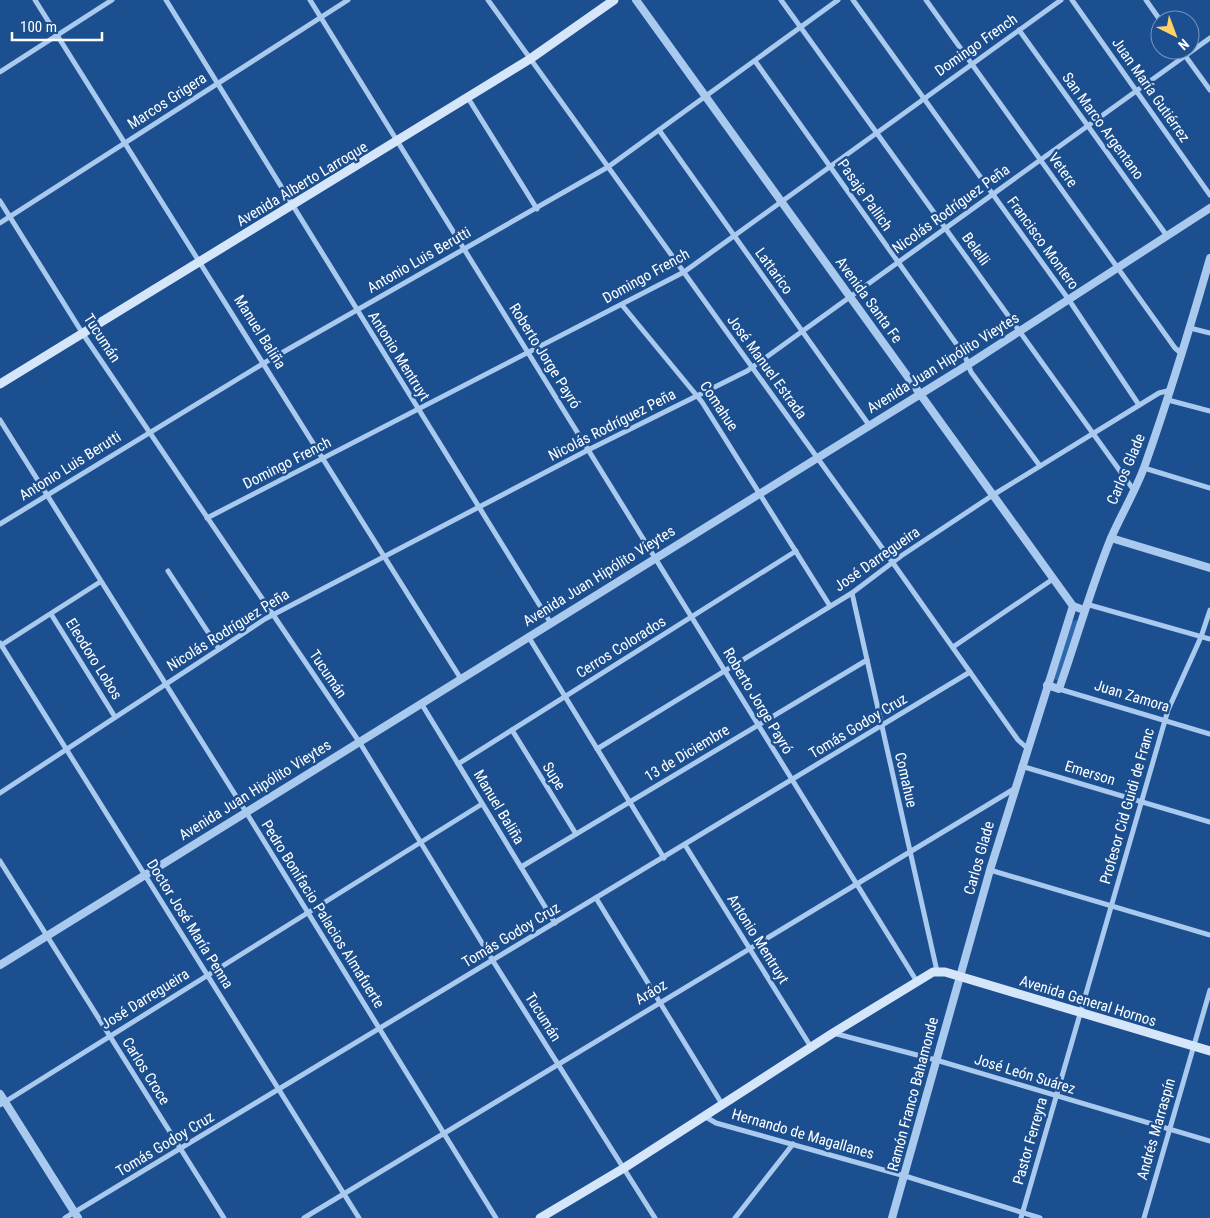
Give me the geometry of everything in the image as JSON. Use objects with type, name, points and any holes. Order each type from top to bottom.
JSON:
[{"type":"main road","name":"Avenida Alberto Larroque","points":[[0,384],[468,98],[530,59],[614,0]]},
{"type":"main road","name":"Avenida General Hornos","points":[[937,971],[1210,1051]]},
{"type":"main road","points":[[540,1218],[624,1168],[916,980],[937,971]]},
{"type":"street","name":"Manuel Baliña","points":[[35,0],[461,679]]},
{"type":"street","points":[[0,72],[112,0]]},
{"type":"street","name":"Antonio Mentruyt","points":[[166,0],[356,311],[550,622]]},
{"type":"street","name":"Roberto Jorge Payró","points":[[310,0],[916,980]]},
{"type":"street","name":"Marcos Grigera","points":[[0,223],[348,0]]},
{"type":"street","name":"José Manuel Estrada","points":[[488,0],[1018,740],[1026,748]]},
{"type":"street","name":"Avenida Santa Fe","points":[[636,0],[1073,606]]},
{"type":"street","name":"Belelli","points":[[781,0],[1133,489]]},
{"type":"street","name":"Antonio Luis Berutti","points":[[0,524],[149,431],[264,363],[608,167],[838,0]]},
{"type":"street","name":"Francisco Montero","points":[[853,0],[1069,300],[1139,405]]},
{"type":"street","name":"Vetere","points":[[926,0],[1182,354]]},
{"type":"street","name":"Domingo French","points":[[207,518],[684,272],[1061,0]]},
{"type":"street","name":"Juan María Gutiérrez","points":[[1072,0],[1210,195]]},
{"type":"street","name":"San Marco Argentano","points":[[1019,30],[1167,236]]},
{"type":"street","name":"Nicolás Rodríguez Peña","points":[[0,793],[66,748],[273,615],[588,450],[751,368],[1178,60]]},
{"type":"street","points":[[1189,60],[1210,90]]},
{"type":"street","name":"Pasaje Pallich","points":[[755,61],[965,356],[971,372],[1040,466]]},
{"type":"street","points":[[468,98],[537,209]]},
{"type":"street","name":"Lattarico","points":[[659,130],[870,425]]},
{"type":"street","name":"Tucumán","points":[[0,201],[83,334],[360,742],[493,960],[624,1168]]},
{"type":"street","name":"Avenida Juan Hipólito Vieytes","points":[[0,965],[550,622],[969,364],[1210,208]]},
{"type":"street","name":"Carlos Glade","points":[[1059,688],[1082,624],[1085,607],[1111,538],[1144,468],[1168,400],[1210,258]]},
{"type":"street","name":"Comahue","points":[[622,305],[698,396],[830,606]]},
{"type":"street","points":[[1190,328],[1210,334]]},
{"type":"street","name":"José Darregueira","points":[[597,749],[852,593],[993,495],[1159,393],[1171,390]]},
{"type":"street","points":[[1168,400],[1210,411]]},
{"type":"street","name":"Pedro Bonifacio Palacios Almafuerte","points":[[0,420],[246,812],[496,1218]]},
{"type":"street","points":[[1144,468],[1210,488]]},
{"type":"street","points":[[1111,538],[1210,568]]},
{"type":"street","name":"Cerros Colorados","points":[[458,764],[796,551]]},
{"type":"street","points":[[168,571],[218,649]]},
{"type":"street","points":[[953,647],[1053,579]]},
{"type":"street","points":[[0,645],[100,582]]},
{"type":"street","name":"Comahue","points":[[852,593],[937,971]]},
{"type":"street","points":[[1073,606],[1085,607],[1210,639]]},
{"type":"street","name":"Carlos Glade","points":[[959,976],[1026,748],[1073,606]]},
{"type":"street","name":"Profesor Cid Guidi de Franc","points":[[1079,1012],[1165,720],[1201,637],[1210,610]]},
{"type":"street","name":"Eleodoro Lobos","points":[[51,614],[115,717]]},
{"type":"street","points":[[528,636],[664,858]]},
{"type":"street","name":"Doctor José María Penna","points":[[0,645],[359,1218]]},
{"type":"street","name":"13 de Diciembre","points":[[521,867],[867,660]]},
{"type":"street","name":"Tomás Godoy Cruz","points":[[65,1218],[76,1215],[279,1089],[882,727],[970,672]]},
{"type":"street","name":"Juan Zamora","points":[[1047,684],[1210,734]]},
{"type":"street","name":"Manuel Baliña","points":[[421,703],[555,923]]},
{"type":"street","name":"Supe","points":[[512,730],[576,834]]},
{"type":"street","name":"Emerson","points":[[1021,766],[1210,822]]},
{"type":"street","name":"Aráoz","points":[[304,1218],[660,1001],[1014,789]]},
{"type":"street","name":"José Darregueira","points":[[2,1103],[482,804]]},
{"type":"street","name":"Antonio Mentruyt","points":[[685,845],[811,1047]]},
{"type":"street","name":"Carlos Croce","points":[[0,860],[224,1218]]},
{"type":"street","points":[[990,870],[1210,935]]},
{"type":"street","points":[[596,898],[722,1104]]},
{"type":"street","name":"Ramón Franco Bahamonde","points":[[892,1218],[959,976]]},
{"type":"street","name":"Andrés Marraspín","points":[[1144,1218],[1210,990]]},
{"type":"street","name":"Pastor Ferreyra","points":[[1021,1216],[1079,1012]]},
{"type":"street","name":"José León Suárez","points":[[833,1033],[936,1060],[1210,1141]]},
{"type":"street","points":[[0,1094],[2,1103],[76,1215]]},
{"type":"street","name":"Hernando de Magallanes","points":[[704,1116],[716,1123],[905,1176],[1021,1216],[1040,1218]]},
{"type":"street","points":[[735,1218],[792,1144]]},
{"type":"street","points":[[624,1168],[655,1218]]},
{"type":"shaded area","points":[[1078,621],[1059,680],[1056,680],[1054,678],[1071,622]]}]
